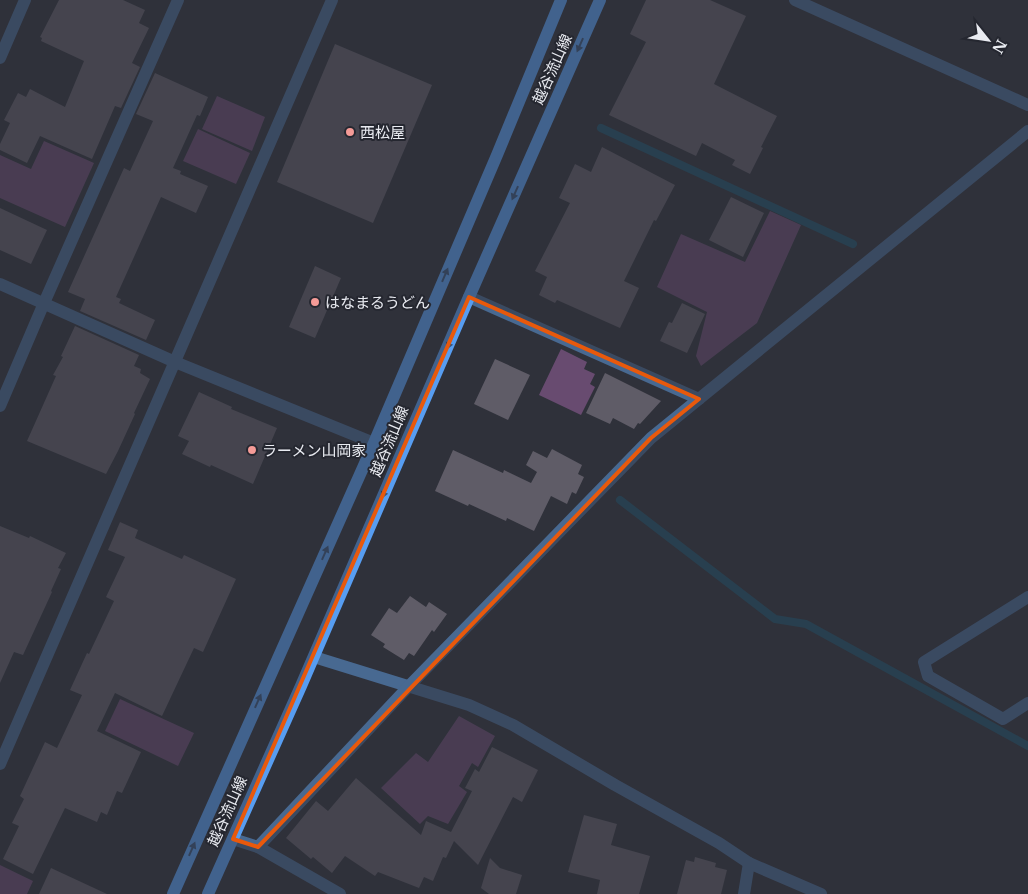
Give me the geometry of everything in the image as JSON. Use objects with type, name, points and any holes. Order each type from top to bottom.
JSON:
[{"type":"main road","name":"越谷流山線","points":[[172,894],[374,443],[561,0]]},
{"type":"main road","name":"越谷流山線","points":[[208,894],[314,657],[469,297],[600,0]]},
{"type":"street","points":[[0,58],[25,0]]},
{"type":"street","points":[[0,406],[178,0]]},
{"type":"street","points":[[0,764],[332,0]]},
{"type":"street","points":[[795,0],[1028,105]]},
{"type":"street","points":[[258,846],[410,686],[652,438],[1028,131]]},
{"type":"street","points":[[0,284],[175,362],[374,443]]},
{"type":"street","points":[[469,297],[699,399]]},
{"type":"street","points":[[1028,597],[924,662],[928,676],[1003,719],[1028,703]]},
{"type":"street","points":[[314,657],[469,704],[513,725],[719,843],[749,863],[821,894]]},
{"type":"street","points":[[232,839],[258,846],[340,894]]},
{"type":"street","points":[[744,894],[749,863]]},
{"type":"highlighted area","points":[[469,297],[699,399],[651,438],[258,847],[233,839]]},
{"type":"shaded area","points":[[217,96],[265,117],[252,151],[202,129]]},
{"type":"shaded area","points":[[198,129],[250,153],[236,184],[183,161]]},
{"type":"shaded area","points":[[44,141],[94,163],[65,227],[0,198],[0,155],[31,169]]},
{"type":"shaded area","points":[[770,211],[801,225],[757,323],[701,366],[696,356],[707,312],[657,287],[681,234],[745,262]]},
{"type":"shaded area","points":[[561,349],[587,362],[584,369],[595,374],[590,384],[595,387],[581,415],[539,395]]},
{"type":"shaded area","points":[[120,699],[194,733],[178,766],[105,731]]},
{"type":"shaded area","points":[[459,716],[495,736],[478,767],[472,763],[459,786],[467,792],[448,824],[428,816],[420,824],[381,788],[416,753],[428,762]]},
{"type":"shaded area","points":[[0,865],[33,881],[27,894],[0,894]]},
{"type":"building","points":[[59,0],[123,0],[145,10],[139,23],[149,28],[132,63],[140,67],[121,108],[115,106],[92,159],[40,136],[27,163],[0,150],[0,144],[10,123],[4,120],[18,93],[26,97],[30,89],[65,107],[84,61],[41,41],[42,38],[40,37]]},
{"type":"building","points":[[646,0],[710,0],[746,16],[714,84],[777,116],[750,174],[732,165],[735,160],[702,143],[696,156],[609,115],[646,42],[630,34]]},
{"type":"building","points":[[335,44],[432,85],[373,223],[277,182]]},
{"type":"building","points":[[155,73],[208,97],[200,116],[197,115],[173,168],[181,171],[180,174],[208,186],[196,213],[161,197],[116,297],[121,299],[119,303],[155,320],[146,340],[80,311],[85,299],[68,292],[124,168],[130,171],[153,121],[136,114]]},
{"type":"building","points":[[602,147],[675,185],[656,221],[654,220],[624,281],[639,288],[620,328],[557,300],[555,303],[539,295],[547,277],[535,271],[570,203],[559,198],[575,164],[591,172]]},
{"type":"building","points":[[731,197],[764,213],[743,257],[709,240]]},
{"type":"building","points":[[0,208],[47,230],[31,264],[0,250]]},
{"type":"building","points":[[315,266],[341,278],[315,338],[289,327]]},
{"type":"building","points":[[682,303],[705,314],[687,353],[660,341],[669,322],[672,323]]},
{"type":"building","points":[[75,326],[139,355],[134,366],[141,369],[140,373],[150,379],[106,474],[27,441],[56,376],[53,375],[63,357],[61,356]]},
{"type":"building","points":[[495,359],[530,375],[508,420],[474,404]]},
{"type":"building","points":[[605,373],[661,401],[634,429],[613,418],[610,424],[586,413]]},
{"type":"building","points":[[199,392],[232,407],[231,409],[277,428],[253,484],[182,454],[189,441],[178,436]]},
{"type":"building","points":[[552,449],[582,465],[578,474],[584,477],[576,494],[572,492],[567,504],[551,496],[534,531],[507,518],[506,521],[435,491],[453,450],[503,473],[504,470],[531,483],[537,472],[526,465],[533,451],[547,458]]},
{"type":"building","points":[[120,522],[138,530],[135,538],[182,559],[184,555],[236,579],[203,652],[194,648],[162,716],[115,693],[97,731],[141,752],[122,793],[117,791],[107,815],[101,812],[97,822],[65,808],[33,874],[3,859],[19,826],[12,823],[24,799],[20,796],[45,742],[57,748],[82,695],[70,690],[114,601],[106,597],[125,557],[108,550]]},
{"type":"building","points":[[0,526],[29,538],[30,536],[66,553],[58,568],[61,569],[52,592],[23,655],[14,652],[0,683]]},
{"type":"building","points":[[410,596],[426,607],[429,602],[447,614],[434,632],[432,630],[414,656],[409,653],[404,660],[383,647],[385,644],[371,635],[389,608],[397,613]]},
{"type":"building","points":[[492,747],[538,770],[522,802],[513,797],[478,865],[454,841],[446,858],[443,857],[433,881],[424,877],[419,888],[378,872],[375,876],[345,856],[332,873],[313,857],[311,859],[286,838],[316,801],[328,811],[356,778],[421,835],[426,821],[451,832],[472,791],[465,788],[475,769],[479,772]]},
{"type":"building","points":[[584,815],[617,824],[611,845],[650,856],[639,894],[597,894],[600,880],[568,872]]},
{"type":"building","points":[[695,857],[716,863],[715,867],[727,870],[721,894],[677,894],[686,860],[694,862]]},
{"type":"building","points":[[490,858],[500,868],[522,875],[516,894],[489,894],[481,888]]},
{"type":"building","points":[[51,868],[107,894],[39,894]]},
{"type":"waterway","points":[[601,128],[853,244]]},
{"type":"waterway","points":[[620,500],[775,619],[806,624],[1028,746]]},
{"type":"place","name":"西松屋","points":[[350,132]]},
{"type":"place","name":"はなまるうどん","points":[[315,302]]},
{"type":"place","name":"ラーメン山岡家","points":[[252,450]]}]
